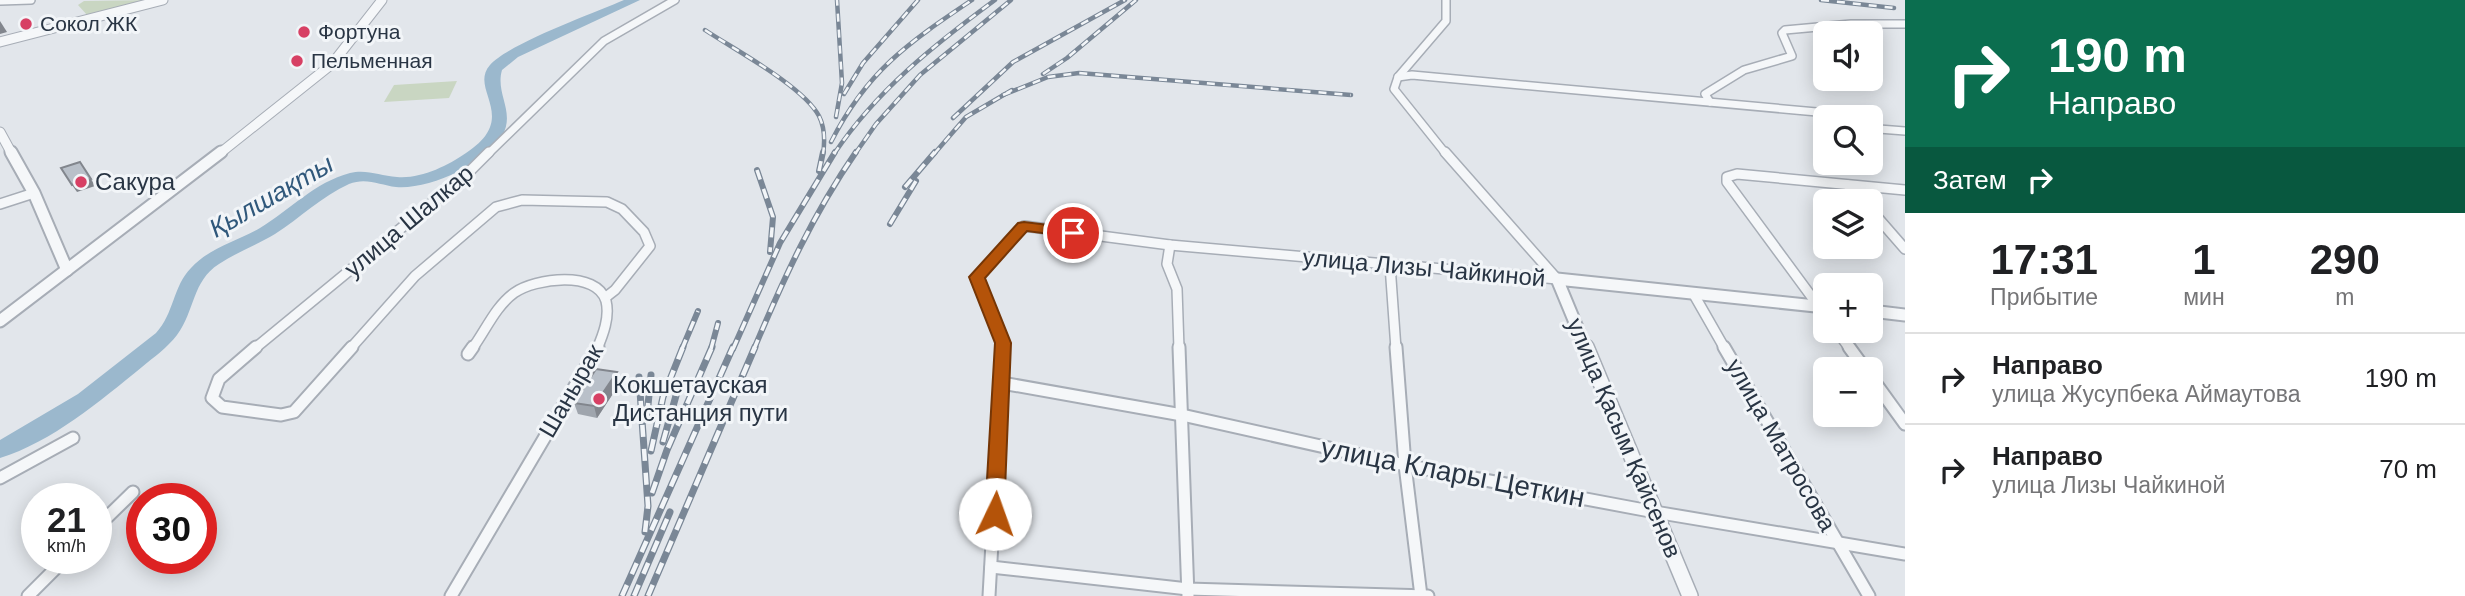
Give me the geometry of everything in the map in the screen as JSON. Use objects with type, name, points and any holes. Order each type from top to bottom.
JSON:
[{"type":"street","points":[[0,1],[31,0]]},
{"type":"street","points":[[0,42],[163,0]]},
{"type":"street","name":"улица Шалкар","points":[[606,297],[615,290],[650,246],[648,237],[622,209],[594,200],[508,202],[491,210],[430,261],[321,384],[289,414],[222,407],[212,398],[214,389],[227,371],[467,174],[604,41],[675,0]]},
{"type":"street","points":[[1446,0],[1446,20],[1398,76],[1394,89],[1434,141],[1557,279]]},
{"type":"street","points":[[0,321],[322,72],[379,2]]},
{"type":"street","points":[[1710,103],[1705,94],[1744,70],[1792,56],[1782,33],[1785,30],[1851,24],[1905,24]]},
{"type":"street","points":[[1398,76],[1412,75],[1813,113]]},
{"type":"street","points":[[1883,129],[1905,131]]},
{"type":"street","points":[[0,132],[34,193],[67,270]]},
{"type":"street","points":[[1813,296],[1727,182],[1727,177],[1737,174],[1905,190]]},
{"type":"street","points":[[1849,184],[1853,189]]},
{"type":"street","points":[[0,204],[34,193]]},
{"type":"street","points":[[1883,224],[1905,249]]},
{"type":"street","name":"улица Лизы Чайкиной","points":[[1002,383],[1003,343],[977,277],[1024,226],[1170,245],[1557,279],[1813,308]]},
{"type":"street","points":[[1170,245],[1167,264],[1177,289],[1188,592]]},
{"type":"street","points":[[991,567],[1188,592],[1423,596],[1405,464],[1390,265]]},
{"type":"street","name":"улица Қасым Қайсенов","points":[[1557,279],[1690,596]]},
{"type":"street","points":[[468,354],[488,329],[501,306],[514,293],[529,285],[546,281],[583,282],[597,286],[606,297]]},
{"type":"street","name":"улица Матросова","points":[[1693,293],[1870,596]]},
{"type":"street","name":"Шанырак","points":[[451,596],[595,354],[606,327],[606,297]]},
{"type":"street","points":[[1883,312],[1905,315]]},
{"type":"street","points":[[989,596],[1002,383]]},
{"type":"street","name":"улица Клары Цеткин","points":[[1002,383],[1182,415],[1405,464],[1655,512],[1905,554]]},
{"type":"street","points":[[1883,394],[1905,424]]},
{"type":"street","points":[[0,478],[73,438]]},
{"type":"street","points":[[112,512],[126,499]]},
{"type":"street","points":[[28,596],[50,574]]},
{"type":"green space","points":[[153,0],[88,16],[78,5],[84,1]]},
{"type":"green space","points":[[457,81],[449,98],[384,102],[394,85]]},
{"type":"building","points":[[80,162],[91,179],[72,185],[61,168]]},
{"type":"building","points":[[596,369],[617,372],[594,406],[574,403]]},
{"type":"waterway","name":"Қылшақты","points":[[0,450],[70,411],[159,342],[176,320],[187,288],[196,273],[225,252],[267,231],[316,196],[347,179],[371,176],[396,182],[416,180],[445,171],[473,155],[485,146],[500,124],[500,110],[492,84],[495,68],[513,54],[634,0]]},
{"type":"railway","points":[[836,117],[842,83],[837,0]]},
{"type":"railway","points":[[844,94],[863,63],[918,0]]},
{"type":"railway","points":[[831,142],[859,96],[891,60],[972,0]]},
{"type":"railway","points":[[834,154],[888,89],[950,34],[995,0]]},
{"type":"railway","points":[[855,154],[876,124],[920,75],[1011,0]]},
{"type":"railway","points":[[953,118],[1013,62],[1125,0]]},
{"type":"railway","points":[[1043,74],[1067,58],[1136,0]]},
{"type":"railway","points":[[1821,0],[1894,8]]},
{"type":"railway","points":[[705,30],[784,81],[811,105],[822,125],[823,154]]},
{"type":"railway","points":[[1005,94],[1048,77],[1079,73],[1351,95]]},
{"type":"railway","points":[[1005,94],[1012,90]]},
{"type":"railway","points":[[934,154],[966,117],[1005,94]]},
{"type":"railway","points":[[819,171],[823,152]]},
{"type":"railway","points":[[733,349],[780,243],[835,152]]},
{"type":"railway","points":[[754,349],[800,248],[826,199],[856,152]]},
{"type":"railway","points":[[905,187],[935,152]]},
{"type":"railway","points":[[757,170],[773,217],[770,252]]},
{"type":"railway","points":[[890,224],[916,181]]},
{"type":"railway","points":[[682,349],[698,311]]},
{"type":"railway","points":[[711,349],[718,323]]},
{"type":"railway","points":[[651,451],[663,397],[683,347]]},
{"type":"railway","points":[[652,493],[667,450],[712,347]]},
{"type":"railway","points":[[622,596],[733,347]]},
{"type":"railway","points":[[648,596],[755,347]]},
{"type":"railway","points":[[647,415],[651,375]]},
{"type":"railway","points":[[639,377],[648,506],[645,532]]},
{"type":"railway","points":[[663,442],[679,385]]},
{"type":"railway","points":[[634,596],[670,512]]},
{"type":"place","name":"Сокол ЖК","points":[[26,24]]},
{"type":"place","name":"Фортуна","points":[[304,32]]},
{"type":"place","name":"Пельменная","points":[[297,61]]},
{"type":"place","name":"Сакура","points":[[81,182]]},
{"type":"place","name":"Кокшетауская Дистанция пути","points":[[599,399]]},
{"type":"route","points":[[995,514],[1003,343],[977,277],[1024,226],[1073,233]]}]
